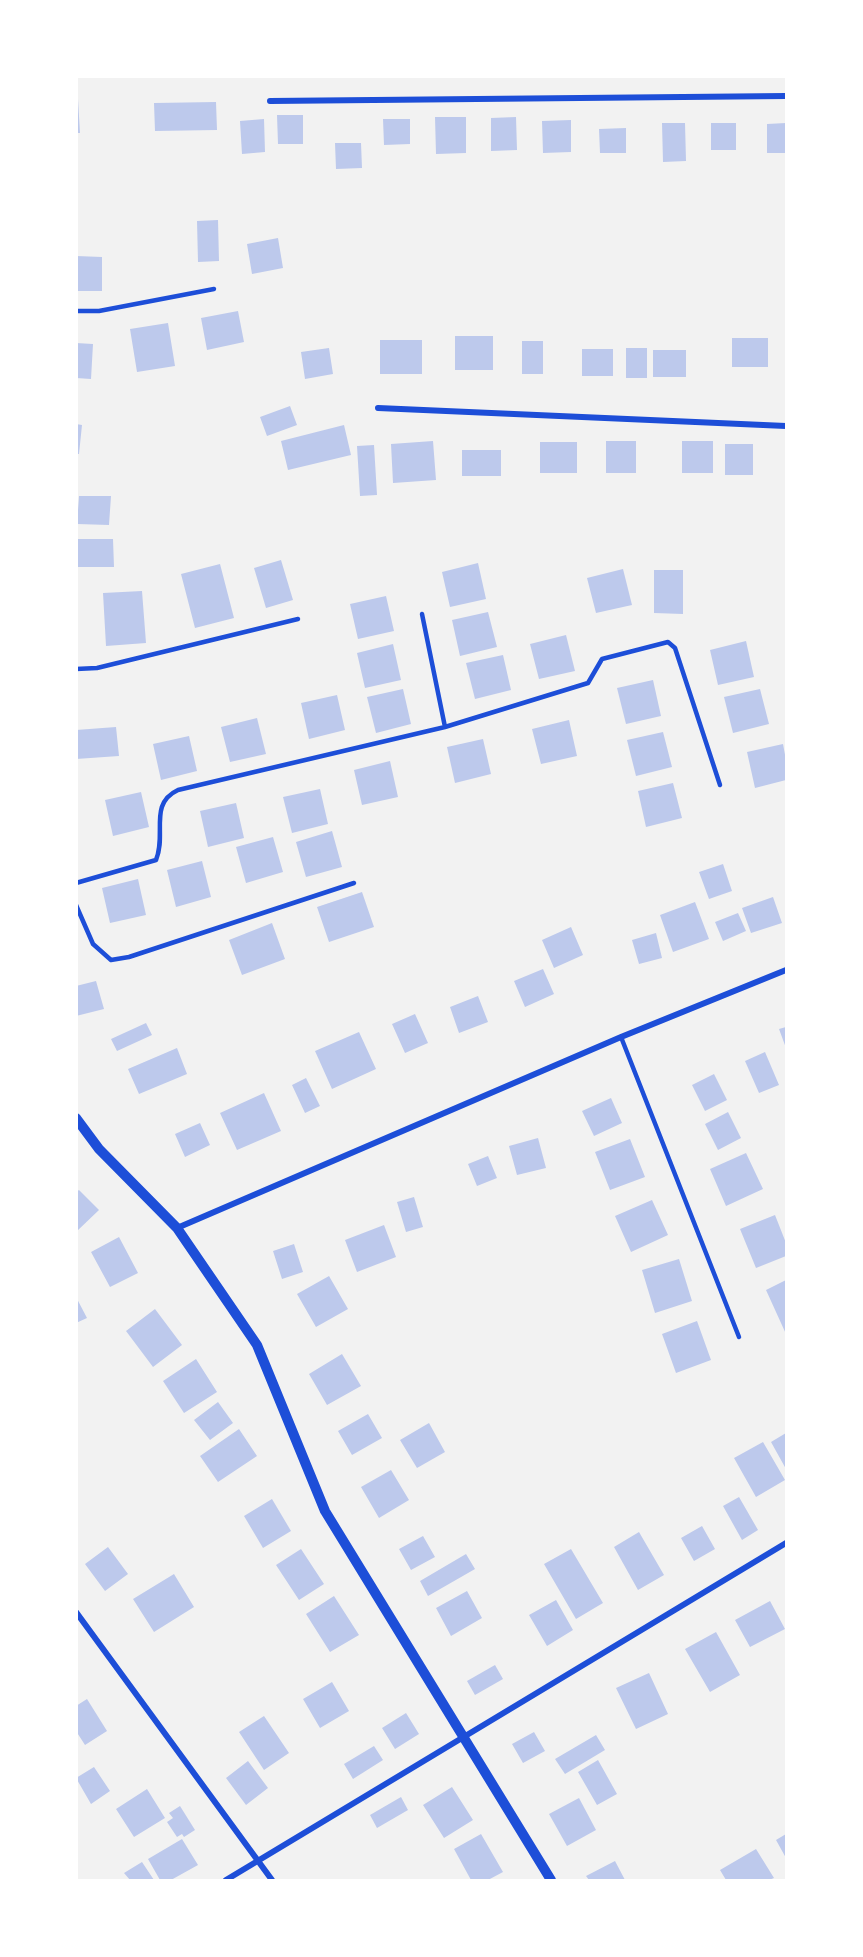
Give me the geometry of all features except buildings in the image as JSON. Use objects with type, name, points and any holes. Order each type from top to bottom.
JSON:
[{"type":"street","points":[[270,101],[786,96]]},
{"type":"street","points":[[378,408],[786,426]]},
{"type":"street","points":[[177,1228],[621,1037],[786,970]]},
{"type":"street","points":[[76,1118],[99,1149],[177,1228],[257,1345],[325,1511],[551,1881]]},
{"type":"street","points":[[226,1881],[786,1543]]},
{"type":"street","points":[[76,1612],[272,1881]]},
{"type":"lane","points":[[76,311],[99,311],[214,289]]},
{"type":"lane","points":[[422,614],[445,726]]},
{"type":"lane","points":[[76,669],[97,668],[298,619]]},
{"type":"lane","points":[[76,883],[156,860],[160,849],[160,807],[166,796],[178,790],[445,726],[588,683],[602,659],[668,642],[675,648],[720,785]]},
{"type":"lane","points":[[76,905],[93,944],[111,960],[139,954],[354,883]]},
{"type":"lane","points":[[621,1037],[739,1337]]}]
